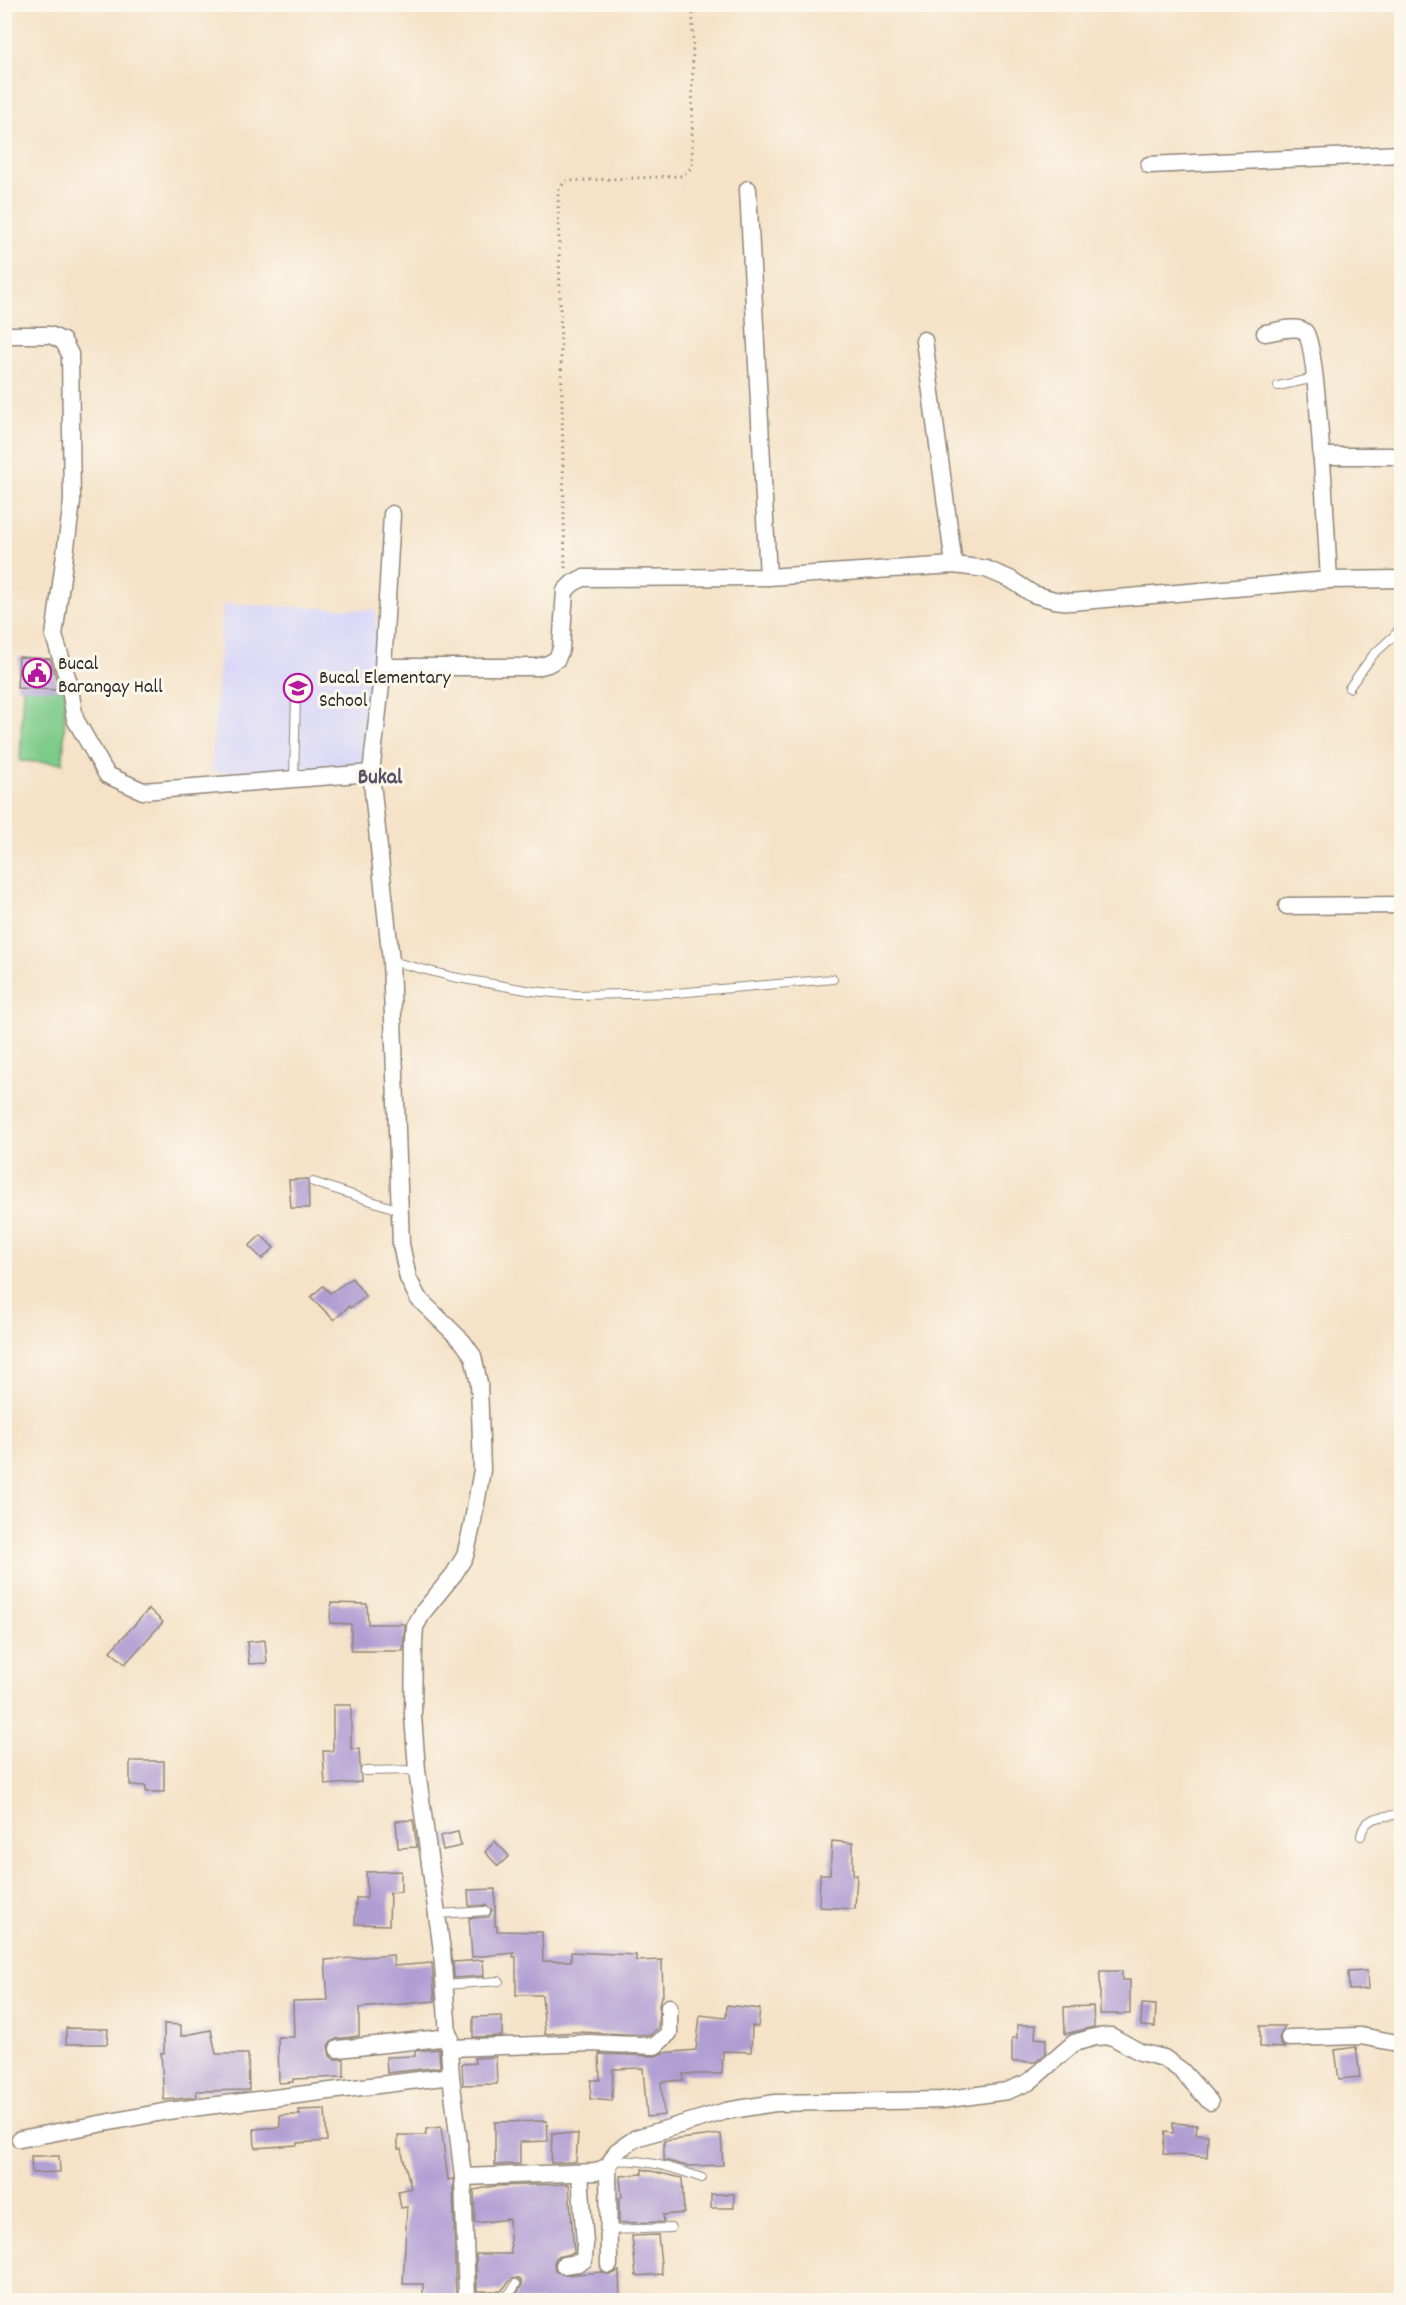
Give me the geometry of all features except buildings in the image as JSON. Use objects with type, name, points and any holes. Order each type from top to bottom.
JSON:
[{"type":"street","points":[[1149,165],[1401,154]]},
{"type":"street","points":[[748,189],[768,577]]},
{"type":"street","points":[[1265,333],[1296,328],[1306,333],[1309,338],[1315,378],[1329,580]]},
{"type":"street","points":[[4,335],[50,335],[63,341],[70,354],[72,502],[54,636],[69,682],[75,719],[106,775],[143,791],[371,773]]},
{"type":"street","points":[[924,340],[954,566]]},
{"type":"street","points":[[1321,456],[1401,456]]},
{"type":"street","points":[[392,514],[383,667],[371,773],[391,961],[401,1244],[408,1278],[418,1298],[463,1342],[473,1356],[479,1383],[482,1470],[472,1526],[465,1556],[454,1574],[423,1612],[415,1627],[413,1716],[417,1770],[438,1914],[451,2076],[463,2177],[467,2301]]},
{"type":"street","points":[[383,667],[537,667],[548,664],[557,659],[561,649],[565,591],[573,583],[583,578],[768,577],[954,566],[986,569],[1010,579],[1033,594],[1071,602],[1329,580],[1401,579]]},
{"type":"street","points":[[1287,906],[1401,905]]},
{"type":"street","points":[[338,2049],[450,2042],[655,2046],[669,2033],[669,2007]]},
{"type":"street","points":[[609,2265],[610,2164],[617,2151],[636,2138],[726,2111],[765,2104],[942,2100],[1006,2091],[1029,2082],[1074,2043],[1095,2037],[1111,2036],[1140,2052],[1164,2058],[1182,2071],[1210,2102]]},
{"type":"street","points":[[1289,2038],[1361,2036],[1401,2044]]},
{"type":"street","points":[[20,2139],[168,2111],[451,2076]]},
{"type":"street","points":[[463,2177],[580,2174],[596,2172],[610,2164]]},
{"type":"street","points":[[564,2265],[584,2260],[580,2174]]},
{"type":"lane","points":[[1278,386],[1315,378]]},
{"type":"lane","points":[[1349,688],[1373,655],[1397,633],[1401,621]]},
{"type":"lane","points":[[294,780],[296,694]]},
{"type":"lane","points":[[391,961],[453,977],[532,991],[578,995],[676,993],[833,979]]},
{"type":"lane","points":[[313,1182],[399,1210]]},
{"type":"lane","points":[[365,1771],[417,1770]]},
{"type":"lane","points":[[1361,1836],[1362,1827],[1372,1818],[1401,1814]]},
{"type":"lane","points":[[438,1914],[486,1911]]},
{"type":"lane","points":[[445,1986],[499,1981]]},
{"type":"lane","points":[[610,2164],[643,2162],[672,2167],[702,2178]]},
{"type":"lane","points":[[609,2230],[671,2228]]},
{"type":"lane","points":[[492,2301],[506,2296],[516,2284]]},
{"type":"path","points":[[565,591],[558,191],[565,181],[682,176],[693,168],[693,4]]},
{"type":"shaded area","name":"Bucal Elementary School","points":[[223,604],[376,610],[381,766],[211,773]]},
{"type":"green space","points":[[23,686],[66,688],[63,763],[20,761]]},
{"type":"place","name":"Bucal Barangay Hall","points":[[37,673]]},
{"type":"place","name":"Bucal Elementary School","points":[[298,688]]},
{"type":"district","name":"Bukal","points":[[380,775]]}]
